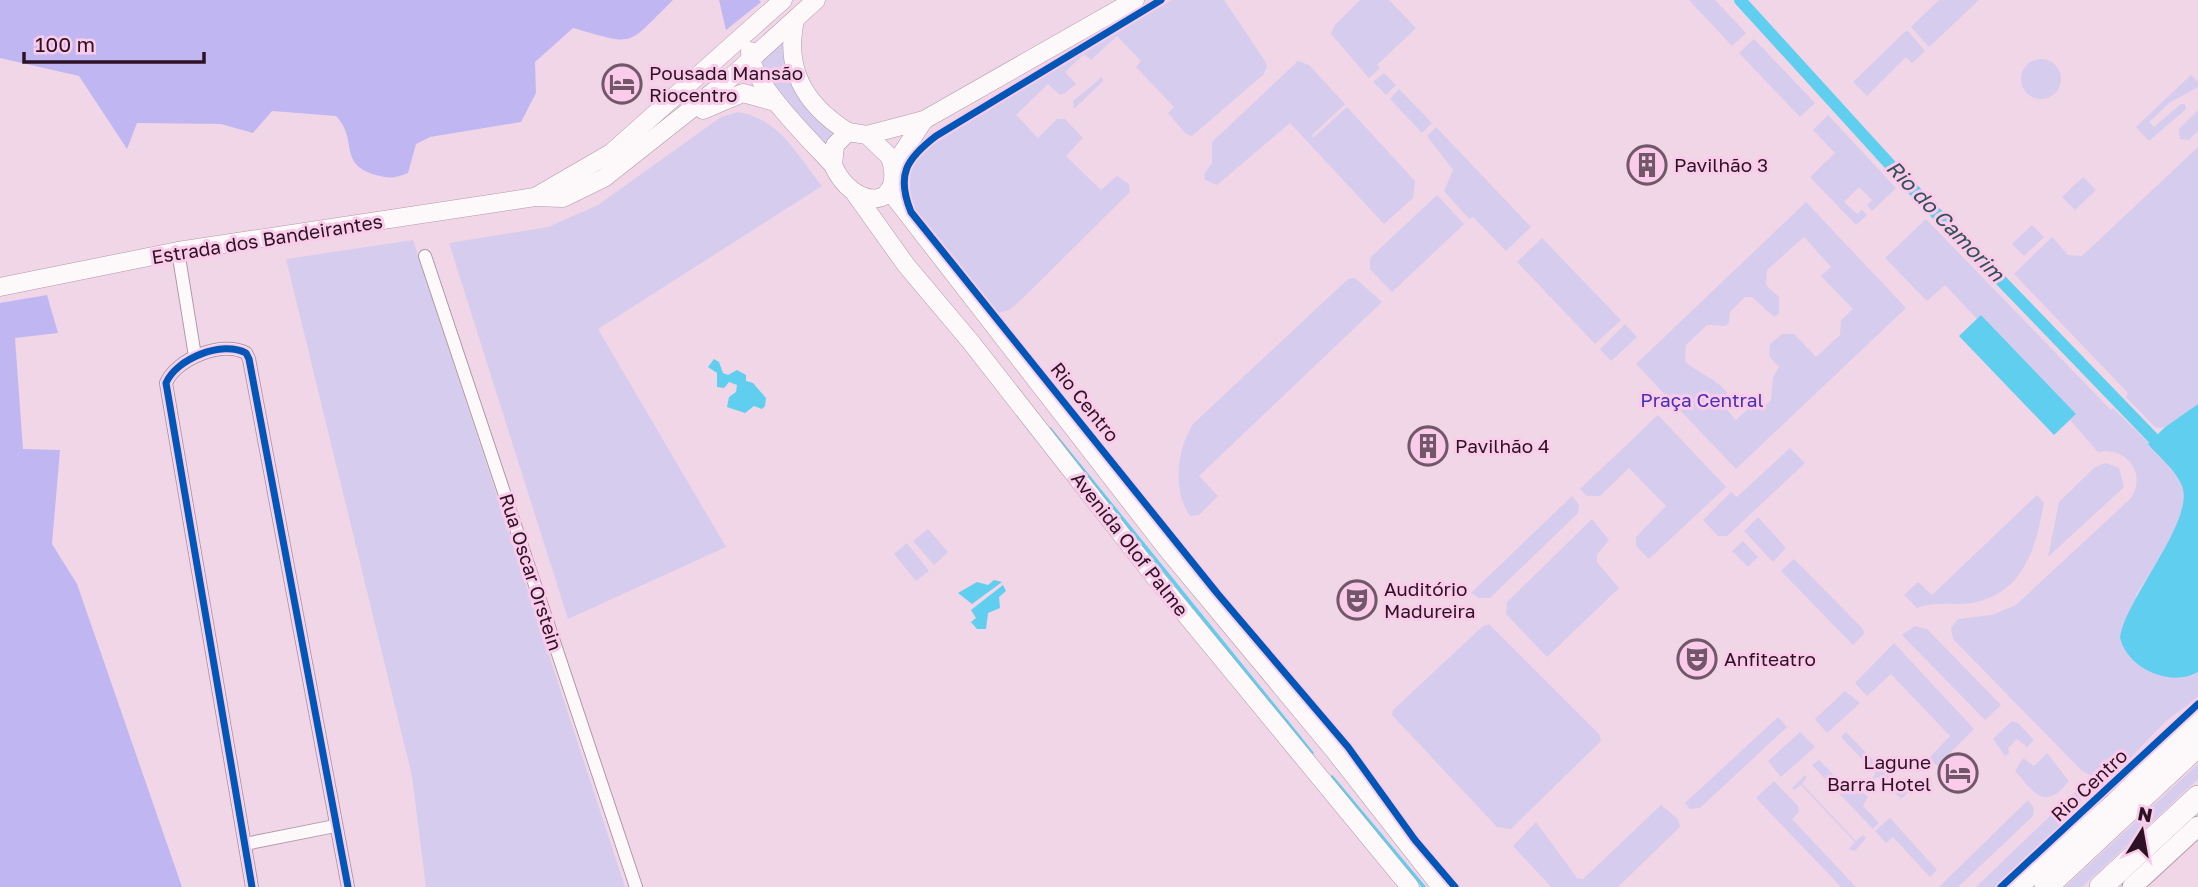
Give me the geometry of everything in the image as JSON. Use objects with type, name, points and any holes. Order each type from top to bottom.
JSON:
[{"type":"highway","points":[[2046,887],[2198,745]]},
{"type":"highway","points":[[2101,887],[2198,797]]},
{"type":"main road","points":[[2018,887],[2112,804],[2198,721]]},
{"type":"main road","points":[[2132,887],[2198,826]]},
{"type":"street","name":"Estrada dos Bandeirantes","points":[[535,197],[611,153],[783,0]]},
{"type":"street","name":"Estrada dos Bandeirantes","points":[[0,287],[178,251],[535,197],[563,198],[604,178],[672,126],[816,0]]},
{"type":"street","points":[[795,20],[790,44],[792,64],[810,100],[827,118],[848,132],[867,135],[925,120],[1135,0]]},
{"type":"street","points":[[758,24],[750,60],[761,84],[833,164],[842,183],[856,195],[873,199],[890,190],[893,167],[925,120]]},
{"type":"street","points":[[672,126],[743,93],[767,98],[782,106]]},
{"type":"street","points":[[833,164],[835,145],[848,132]]},
{"type":"street","points":[[867,135],[886,151],[893,167]]},
{"type":"street","name":"Avenida Olof Palme","points":[[890,190],[1167,549],[1333,749],[1441,887]]},
{"type":"street","name":"Avenida Olof Palme","points":[[856,195],[906,265],[971,341],[1145,566],[1410,887]]},
{"type":"street","points":[[178,251],[195,356]]},
{"type":"street","name":"Rua Oscar Orstein","points":[[425,256],[636,887]]},
{"type":"street","points":[[251,887],[166,383],[175,368],[195,356],[235,349],[246,353],[249,359],[348,887]]},
{"type":"street","points":[[245,844],[335,826]]},
{"type":"green space","points":[[1172,0],[1224,0],[1265,61],[1267,66],[1264,74],[1192,136],[1186,134],[1168,113],[1174,107],[1136,67],[1141,61],[1117,36],[1091,60],[1084,54],[1065,72],[1076,84],[1064,94],[1059,94],[1048,84],[1016,115],[1038,138],[1057,119],[1065,119],[1083,138],[1066,156],[1101,190],[1117,176],[1129,184],[1130,192],[1022,299],[1009,310],[998,313],[948,256],[911,206],[906,188],[912,167],[932,144]]},
{"type":"green space","points":[[1360,0],[1389,0],[1416,28],[1377,65],[1380,68],[1369,78],[1331,34],[1335,25]]},
{"type":"green space","points":[[1689,0],[1715,0],[1746,33],[1732,46]]},
{"type":"green space","points":[[1939,0],[1979,0],[1929,47],[1911,27]]},
{"type":"green space","points":[[1907,30],[1925,51],[1912,63],[1906,57],[1867,96],[1853,82]]},
{"type":"green space","points":[[783,39],[788,69],[798,91],[834,131],[825,147],[768,81],[760,62]]},
{"type":"green space","points":[[1754,39],[1815,103],[1800,117],[1739,53]]},
{"type":"green space","points":[[2041,59],[2055,65],[2061,79],[2055,93],[2041,99],[2027,93],[2021,79],[2027,65]]},
{"type":"green space","points":[[1298,61],[1309,65],[1345,104],[1312,135],[1313,138],[1347,107],[1415,181],[1413,198],[1384,224],[1290,123],[1217,185],[1205,180],[1204,174],[1212,163],[1212,142]]},
{"type":"green space","points":[[1384,73],[1396,85],[1386,95],[1373,82]]},
{"type":"green space","points":[[2191,75],[2198,82],[2198,87],[2169,103],[2149,122],[2154,127],[2181,104],[2185,104],[2186,109],[2149,141],[2136,127]]},
{"type":"green space","points":[[1102,77],[1103,81],[1074,109],[1073,101]]},
{"type":"green space","points":[[1399,89],[1432,123],[1422,133],[1390,99]]},
{"type":"green space","points":[[2198,110],[2198,131],[2189,140],[2180,139],[2179,129]]},
{"type":"green space","points":[[738,112],[753,116],[776,130],[796,151],[822,186],[598,329],[726,547],[568,619],[449,243],[548,227],[598,205],[721,117]]},
{"type":"green space","points":[[1828,115],[1896,188],[1872,211],[1867,205],[1872,200],[1859,187],[1844,202],[1857,214],[1862,210],[1867,215],[1856,225],[1810,177],[1835,153],[1813,130]]},
{"type":"green space","points":[[1436,127],[1531,227],[1506,251],[1473,217],[1469,219],[1444,191],[1453,170],[1427,136]]},
{"type":"green space","points":[[2198,147],[2198,404],[2173,423],[2156,428],[2126,397],[2128,393],[2014,274],[2052,237],[2068,255],[2082,256]]},
{"type":"green space","points":[[2083,177],[2096,190],[2075,210],[2062,197]]},
{"type":"green space","points":[[1437,195],[1464,224],[1392,292],[1370,269],[1370,258]]},
{"type":"green space","name":"Praça Central","points":[[1806,202],[1906,308],[1736,469],[1636,364]],"holes":[[[1804,237],[1831,267],[1821,276],[1853,309],[1841,320],[1840,335],[1816,357],[1794,334],[1782,334],[1770,344],[1769,356],[1779,367],[1773,377],[1771,400],[1765,406],[1758,400],[1736,420],[1727,410],[1727,392],[1685,361],[1686,345],[1707,325],[1725,326],[1729,323],[1730,312],[1745,297],[1752,297],[1774,317],[1779,313],[1779,297],[1766,285],[1767,270]]]},
{"type":"green space","points":[[1926,219],[2111,410],[2113,408],[2151,446],[2170,466],[2182,486],[2184,498],[2176,526],[2136,595],[2192,676],[2198,672],[2198,697],[2165,722],[2114,775],[2097,777],[2081,770],[1953,639],[1951,628],[1958,619],[1992,615],[2016,605],[2130,499],[2137,481],[2135,472],[2132,464],[2118,453],[2098,452],[2070,420],[2076,415],[1981,315],[1977,319],[1945,285],[1927,301],[1885,258]]},
{"type":"green space","points":[[2032,225],[2044,237],[2024,256],[2012,244]]},
{"type":"green space","points":[[1542,238],[1621,320],[1595,344],[1517,262]]},
{"type":"green space","points":[[413,240],[625,887],[426,887],[412,776],[286,259]]},
{"type":"green space","points":[[1355,278],[1382,302],[1199,476],[1218,496],[1199,515],[1190,516],[1181,494],[1179,470],[1183,446],[1193,424],[1348,279]]},
{"type":"green space","points":[[1625,324],[1637,337],[1611,361],[1600,349]]},
{"type":"green space","points":[[1658,415],[1726,487],[1649,559],[1636,546],[1636,537],[1666,506],[1629,468],[1600,496],[1587,496],[1580,489]]},
{"type":"green space","points":[[1790,448],[1805,463],[1727,536],[1718,536],[1703,520],[1731,492],[1737,497]]},
{"type":"green space","points":[[2106,463],[2119,468],[2124,487],[2048,557],[2059,502],[2095,467]]},
{"type":"green space","points":[[2037,495],[2044,503],[2032,550],[2018,576],[2007,587],[1994,596],[1977,602],[1932,604],[1917,608],[1904,595],[1918,582],[1932,595]]},
{"type":"green space","points":[[1572,496],[1579,505],[1578,513],[1490,598],[1479,598],[1471,593]]},
{"type":"green space","points":[[1758,517],[1786,548],[1773,562],[1744,531]]},
{"type":"green space","points":[[1592,519],[1609,540],[1597,555],[1597,562],[1619,588],[1547,657],[1506,614],[1507,602]]},
{"type":"green space","points":[[928,529],[948,552],[934,565],[913,541]]},
{"type":"green space","points":[[1743,541],[1758,557],[1748,567],[1732,551]]},
{"type":"green space","points":[[907,543],[929,571],[916,581],[894,554]]},
{"type":"green space","points":[[1794,559],[1863,629],[1864,634],[1853,645],[1781,571]]},
{"type":"green space","points":[[1489,624],[1599,734],[1601,741],[1511,829],[1497,827],[1392,715],[1393,710],[1482,627]]},
{"type":"green space","points":[[1915,626],[1927,629],[2001,705],[1985,720],[1902,635]]},
{"type":"green space","points":[[1894,643],[1974,729],[1937,766],[1929,758],[1950,736],[1891,674],[1867,696],[1855,683]]},
{"type":"green space","points":[[1845,691],[1860,703],[1827,733],[1815,719]]},
{"type":"green space","points":[[1778,717],[1787,727],[1700,808],[1690,809],[1685,803]]},
{"type":"green space","points":[[2012,721],[2018,723],[2034,740],[2027,747],[2017,739],[2008,748],[2009,753],[2005,756],[1993,739]]},
{"type":"green space","points":[[1800,732],[1815,747],[1781,777],[1768,761]]},
{"type":"green space","points":[[1846,732],[1898,786],[1905,780],[1913,788],[1901,799],[1879,777],[1870,780],[1876,774],[1841,737]]},
{"type":"green space","points":[[2047,753],[2069,781],[2053,796],[2046,797],[2034,792],[2015,771],[2023,758],[2034,766]]},
{"type":"green space","points":[[1819,760],[1854,795],[1861,790],[1868,797],[1863,806],[1879,823],[1873,829],[1812,765]]},
{"type":"green space","points":[[2198,764],[2198,779],[2082,887],[2065,887]]},
{"type":"green space","points":[[1805,775],[1807,777],[1802,784],[1856,841],[1863,835],[1866,838],[1855,851],[1849,849],[1855,842],[1801,785],[1794,790],[1792,788]]},
{"type":"green space","points":[[1774,781],[1798,806],[1799,812],[1792,819],[1856,887],[1841,887],[1756,798]]},
{"type":"green space","points":[[2077,790],[2081,800],[2078,813],[1995,887],[1976,887]]},
{"type":"green space","points":[[2028,800],[2034,808],[2033,816],[1958,887],[1939,887]]},
{"type":"green space","points":[[1661,805],[1678,819],[1680,827],[1618,887],[1551,887],[1513,846],[1536,822],[1577,878],[1583,879]]},
{"type":"green space","points":[[1890,818],[1937,870],[1930,877],[1893,837],[1886,843],[1875,831]]},
{"type":"shaded area","points":[[0,0],[673,0],[646,27],[629,38],[609,38],[573,28],[535,62],[536,93],[521,122],[430,137],[416,144],[408,173],[388,177],[376,175],[357,165],[352,158],[343,125],[336,116],[272,111],[253,133],[221,124],[137,123],[127,149],[79,76],[0,58]]},
{"type":"shaded area","points":[[719,0],[759,0],[761,2],[726,30]]},
{"type":"shaded area","points":[[47,295],[58,333],[15,338],[23,449],[60,450],[52,544],[77,584],[182,887],[0,887],[0,303]]},
{"type":"water","points":[[1981,315],[2076,414],[2054,435],[1959,336]]},
{"type":"water","points":[[714,359],[719,362],[723,373],[728,375],[737,370],[746,375],[746,381],[753,383],[766,398],[765,406],[762,409],[754,406],[745,413],[727,407],[729,397],[736,392],[737,385],[729,382],[724,388],[717,387],[717,373],[708,367]]},
{"type":"water","points":[[2198,404],[2198,672],[2175,678],[2151,672],[2140,666],[2124,648],[2120,637],[2134,601],[2179,519],[2183,501],[2179,480],[2148,444],[2164,428]]},
{"type":"water","points":[[994,580],[1002,582],[972,604],[958,593],[977,582],[988,585]]},
{"type":"water","points":[[1003,585],[1006,591],[999,597],[1000,608],[988,613],[986,629],[977,629],[971,622],[976,618],[971,610]]},
{"type":"waterway","name":"Rio do Camorim","points":[[1740,0],[1904,180],[2153,438]]},
{"type":"waterway","points":[[1050,429],[1312,753]]},
{"type":"waterway","points":[[1332,777],[1424,887]]},
{"type":"cycle path","name":"Rio Centro","points":[[1161,0],[936,136],[917,152],[904,178],[911,212],[1217,593],[1348,747],[1415,840],[1455,887]]},
{"type":"cycle path","points":[[252,887],[166,383],[171,374],[189,360],[213,350],[225,349],[246,353],[249,359],[348,887]]},
{"type":"cycle path","name":"Rio Centro","points":[[2001,887],[2198,704]]},
{"type":"place","name":"Pousada Mansão Riocentro","points":[[622,84]]},
{"type":"place","name":"Pavilhão 3","points":[[1647,165]]},
{"type":"place","name":"Pavilhão 4","points":[[1428,446]]},
{"type":"place","name":"Auditório Madureira","points":[[1357,600]]},
{"type":"place","name":"Anfiteatro","points":[[1697,659]]},
{"type":"place","name":"Lagune Barra Hotel","points":[[1958,773]]}]
